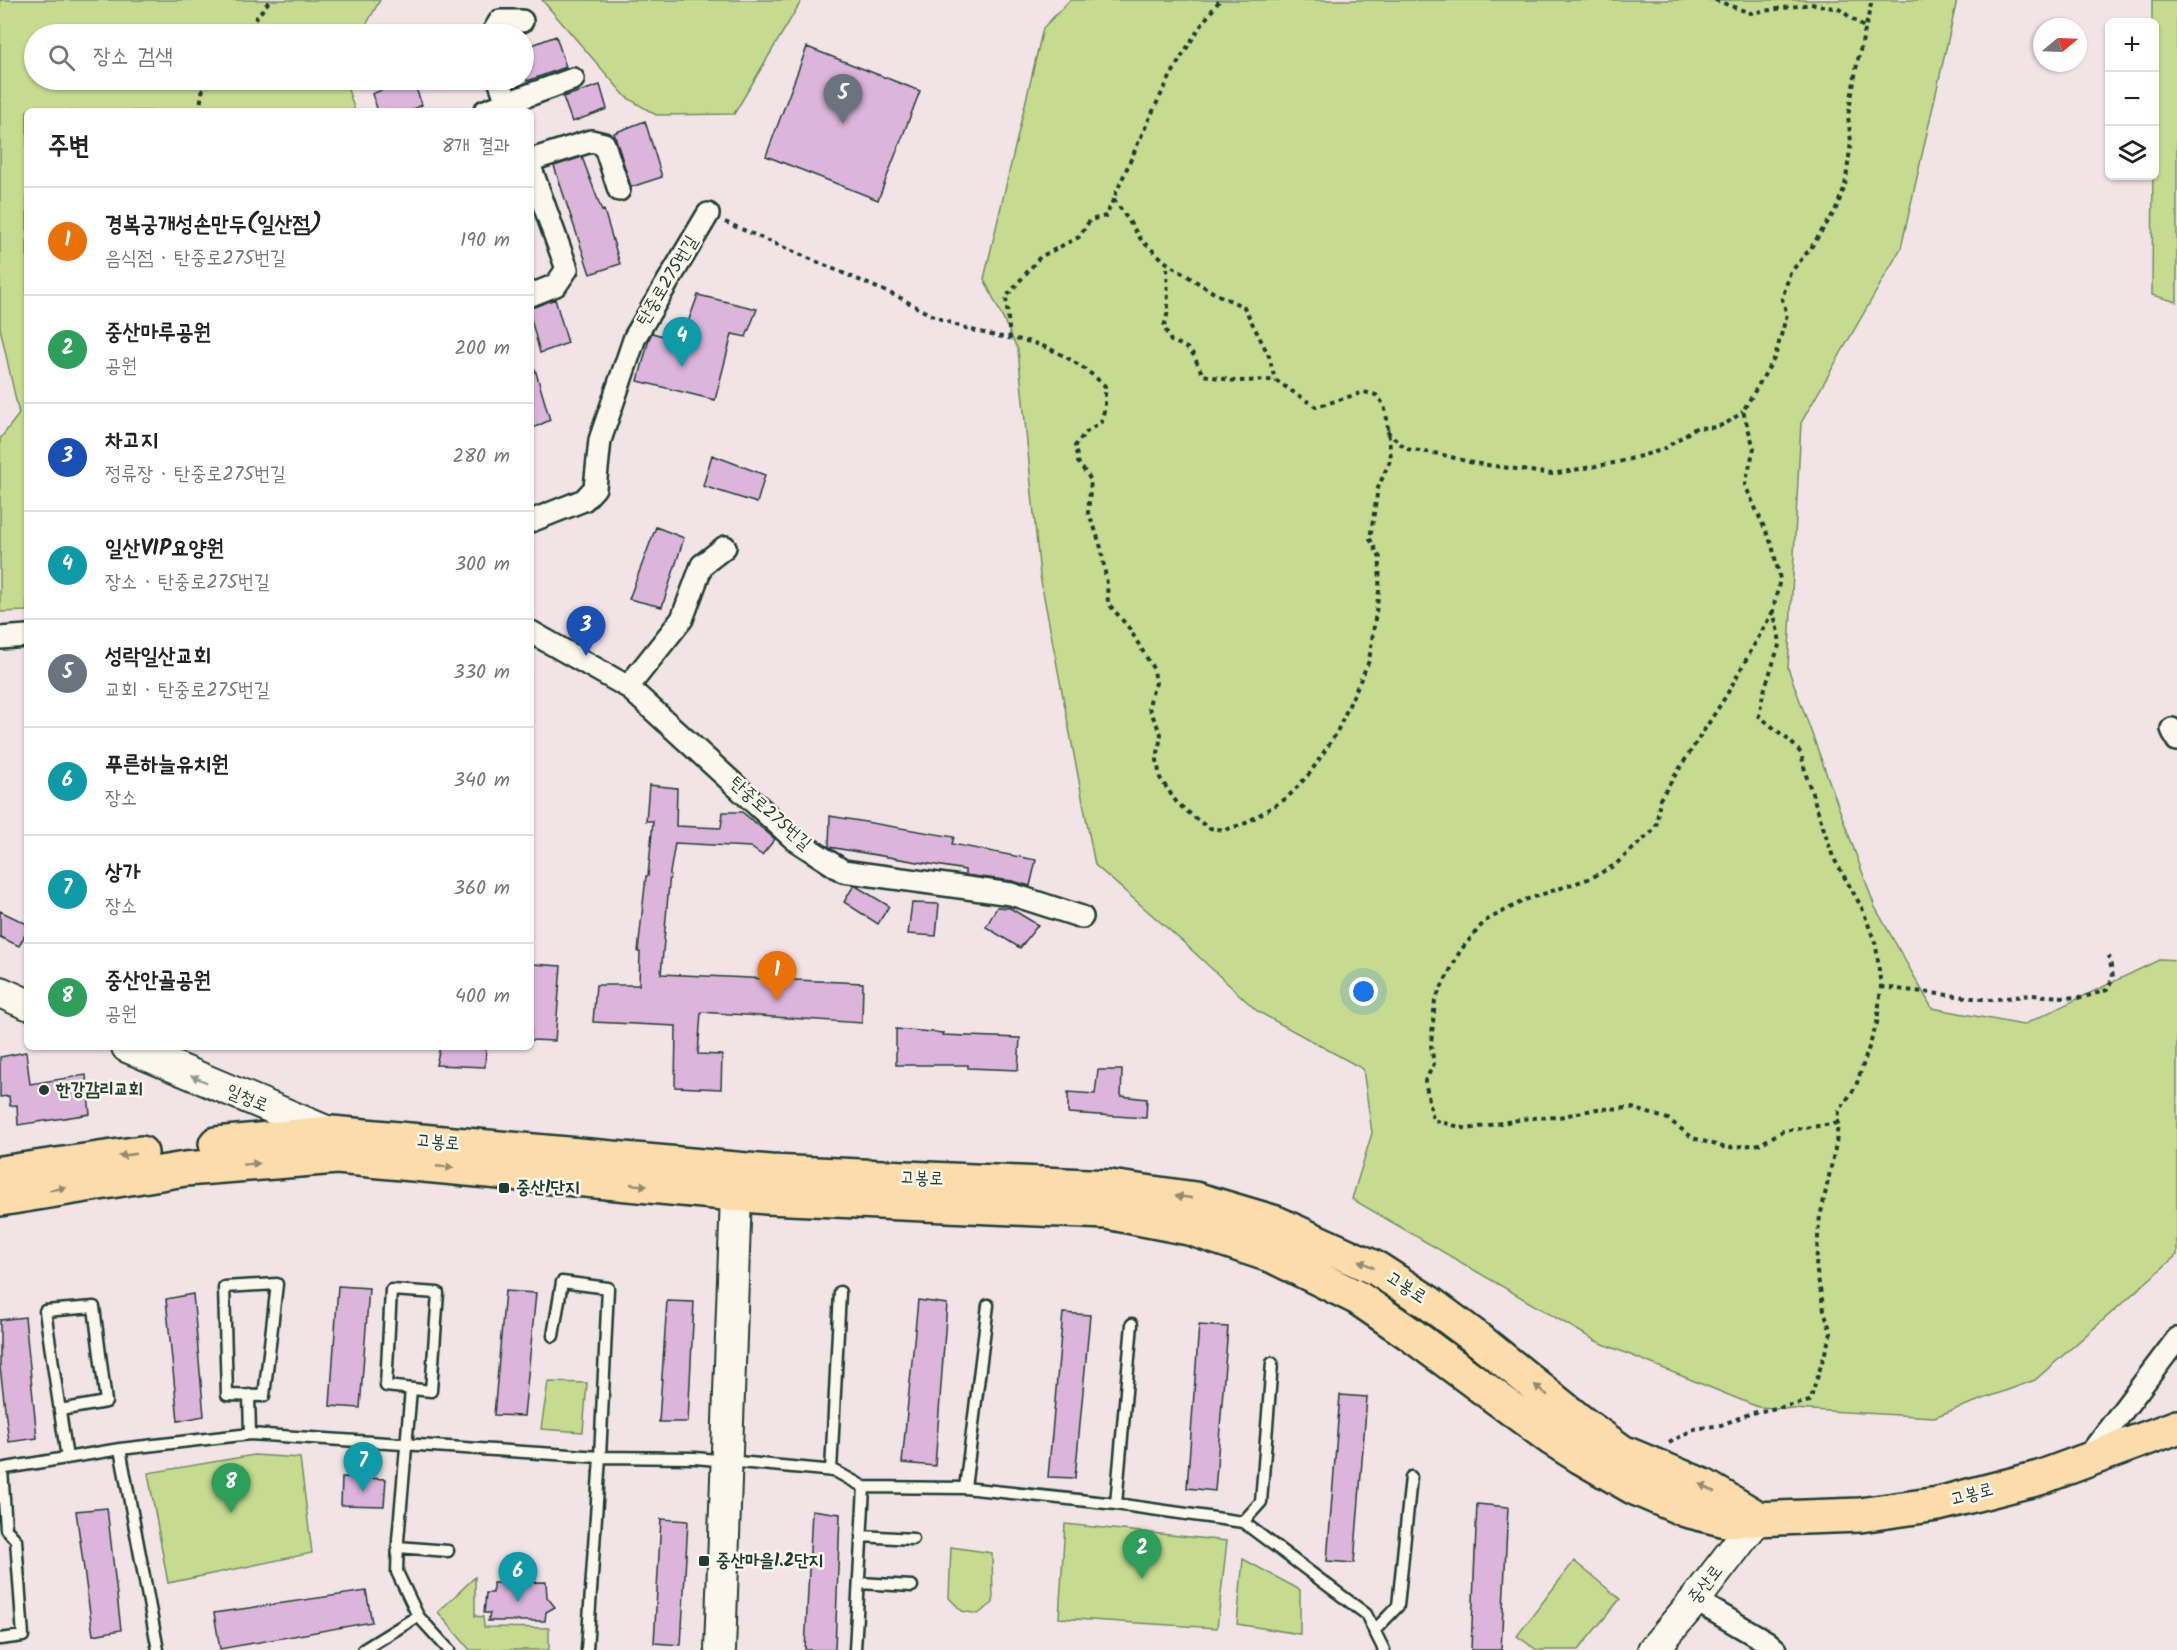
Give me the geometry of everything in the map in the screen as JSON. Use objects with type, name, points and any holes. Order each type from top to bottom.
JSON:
[{"type":"main road","name":"고봉로","points":[[0,1173],[183,1147],[331,1133],[737,1182]]},
{"type":"main road","name":"고봉로","points":[[0,1199],[185,1169],[337,1157],[737,1182],[1110,1187],[1195,1199],[1276,1222],[1377,1269],[1428,1302],[1622,1452],[1704,1486],[1758,1518],[1786,1519],[1860,1515],[1938,1504],[2039,1478],[2177,1427]]},
{"type":"street","points":[[498,24],[500,21],[522,21]]},
{"type":"street","points":[[503,90],[509,107],[573,79]]},
{"type":"street","points":[[534,159],[591,141],[604,144],[620,190]]},
{"type":"street","points":[[534,294],[556,285],[567,269],[536,199]]},
{"type":"street","name":"탄중로275번길","points":[[534,518],[584,500],[595,488],[600,441],[634,337],[708,214]]},
{"type":"street","points":[[628,687],[682,619],[702,565],[725,547]]},
{"type":"street","name":"탄중로275번길","points":[[534,634],[628,687],[794,839],[843,871],[1011,894],[1082,917]]},
{"type":"street","points":[[0,638],[24,636]]},
{"type":"street","points":[[0,992],[24,1003]]},
{"type":"street","name":"일청로","points":[[143,1050],[170,1055],[331,1133]]},
{"type":"street","points":[[720,1650],[737,1182]]},
{"type":"street","points":[[2085,1461],[2177,1339]]},
{"type":"street","name":"중산로","points":[[1653,1650],[1758,1518]]},
{"type":"street","points":[[1695,1600],[1767,1642],[1776,1650]]},
{"type":"lane","points":[[553,1336],[562,1281],[608,1288],[600,1457],[587,1650]]},
{"type":"lane","points":[[277,1284],[264,1396],[249,1395],[227,1395],[224,1287],[277,1284]]},
{"type":"lane","points":[[391,1290],[438,1293],[431,1391],[411,1389],[386,1386],[391,1290]]},
{"type":"lane","points":[[831,1471],[840,1292]]},
{"type":"lane","points":[[965,1488],[988,1305]]},
{"type":"lane","points":[[60,1410],[105,1402],[94,1307],[45,1311],[66,1458]]},
{"type":"lane","points":[[1116,1504],[1132,1324]]},
{"type":"lane","points":[[1243,1522],[1261,1502],[1272,1363]]},
{"type":"lane","points":[[411,1389],[397,1572],[418,1616],[449,1650]]},
{"type":"lane","points":[[249,1395],[250,1434]]},
{"type":"lane","points":[[0,1639],[23,1636],[16,1540],[3,1530],[1,1469],[120,1449],[250,1434],[600,1457],[695,1458],[831,1471],[864,1487],[965,1488],[1116,1504],[1243,1522],[1366,1614],[1384,1650]]},
{"type":"lane","points":[[120,1449],[158,1650]]},
{"type":"lane","points":[[1374,1631],[1398,1606],[1411,1477]]},
{"type":"lane","points":[[855,1650],[864,1487]]},
{"type":"lane","points":[[861,1536],[913,1539]]},
{"type":"lane","points":[[398,1547],[448,1551]]},
{"type":"lane","points":[[858,1584],[912,1586]]},
{"type":"lane","points":[[363,1650],[418,1616]]},
{"type":"path","points":[[252,24],[270,0]]},
{"type":"path","points":[[1010,339],[1006,297],[1041,257],[1079,237],[1090,219],[1107,216],[1140,139],[1176,67],[1220,0]]},
{"type":"path","points":[[1715,0],[1750,13],[1811,4],[1839,9],[1865,28]]},
{"type":"path","points":[[1387,431],[1406,449],[1440,454],[1473,463],[1552,474],[1619,462],[1662,450],[1697,427],[1711,429],[1728,423],[1743,411],[1775,357],[1787,314],[1782,299],[1790,273],[1810,249],[1835,211],[1845,186],[1851,142],[1848,116],[1872,0]]},
{"type":"path","points":[[200,108],[203,90]]},
{"type":"path","points":[[1114,199],[1142,241],[1167,263],[1214,293],[1244,307],[1269,356],[1275,380]]},
{"type":"path","points":[[708,214],[903,298],[926,313],[985,334],[1032,343],[1054,351],[1090,372],[1105,386],[1105,407],[1101,422],[1085,434],[1076,446],[1078,462],[1091,480],[1088,513],[1101,548],[1108,603],[1129,628],[1154,670],[1156,683],[1149,708],[1161,734],[1157,760],[1160,778],[1177,803],[1209,828],[1225,830],[1246,823],[1287,798],[1310,773],[1341,724],[1369,661],[1374,636],[1380,558],[1370,539],[1378,488],[1391,458],[1384,405],[1376,395],[1364,392],[1316,407],[1275,380],[1235,381],[1203,375],[1195,355],[1188,347],[1171,341],[1164,327],[1168,311],[1167,263]]},
{"type":"path","points":[[1743,411],[1754,448],[1745,485],[1772,545],[1780,579],[1773,610],[1726,696],[1660,799],[1656,828],[1615,865],[1591,878],[1525,900],[1485,921],[1460,951],[1435,1000],[1431,1046],[1434,1064],[1425,1081],[1433,1120],[1468,1129],[1528,1118],[1559,1117],[1598,1109],[1632,1108],[1668,1119],[1694,1138],[1726,1148],[1760,1144],[1783,1131],[1839,1123]]},
{"type":"path","points":[[1669,1443],[1694,1430],[1721,1425],[1752,1413],[1810,1401],[1831,1333],[1816,1267],[1819,1222],[1836,1144],[1839,1112],[1856,1086],[1877,1023],[1881,987],[1876,945],[1862,908],[1833,857],[1801,753],[1759,716],[1763,694],[1780,642],[1773,610]]},
{"type":"path","points":[[1881,987],[1989,1000],[2031,995],[2081,998],[2107,990],[2113,977],[2109,956]]},
{"type":"green space","points":[[0,0],[380,0],[367,24],[24,24],[24,90],[348,90],[354,108],[24,108],[24,611],[0,612],[0,439],[19,414],[0,328]]},
{"type":"green space","points":[[542,0],[802,0],[734,114],[656,115],[626,97]]},
{"type":"green space","points":[[1070,0],[1957,0],[1901,248],[1801,423],[1788,668],[1875,907],[1932,1008],[2023,1025],[2161,959],[2177,960],[2177,1255],[2035,1380],[1934,1417],[1758,1407],[1596,1341],[1352,1199],[1372,1133],[1363,1069],[1257,1011],[1095,865],[1040,576],[1018,350],[984,279],[1043,28]]},
{"type":"green space","points":[[2152,0],[2177,0],[2177,302],[2152,295],[2153,180],[2159,180],[2159,18],[2152,18]]},
{"type":"green space","points":[[548,1382],[587,1383],[583,1432],[541,1429]]},
{"type":"green space","points":[[254,1455],[300,1458],[312,1553],[168,1583],[148,1473]]},
{"type":"green space","points":[[1065,1524],[1227,1541],[1217,1628],[1059,1618]]},
{"type":"green space","points":[[951,1547],[992,1553],[993,1603],[978,1614],[962,1611],[949,1598]]},
{"type":"green space","points":[[1243,1559],[1300,1590],[1300,1634],[1237,1624]]},
{"type":"green space","points":[[1574,1561],[1620,1599],[1578,1650],[1537,1650],[1517,1636]]},
{"type":"green space","points":[[475,1577],[475,1616],[483,1617],[484,1627],[549,1628],[549,1650],[470,1650],[438,1612]]},
{"type":"building","points":[[556,36],[566,67],[534,78],[534,44]]},
{"type":"building","points":[[807,47],[920,91],[878,200],[766,156]]},
{"type":"building","points":[[600,85],[607,109],[572,122],[563,97]]},
{"type":"building","points":[[382,90],[417,90],[422,105],[416,108],[377,108],[372,94]]},
{"type":"building","points":[[645,121],[662,177],[631,187],[614,133]]},
{"type":"building","points":[[582,157],[602,211],[604,210],[620,264],[590,274],[554,166]]},
{"type":"building","points":[[698,295],[757,309],[746,337],[732,334],[715,400],[638,381],[652,333],[681,341]]},
{"type":"building","points":[[555,299],[568,343],[540,353],[534,330],[534,307]]},
{"type":"building","points":[[534,369],[550,420],[534,428]]},
{"type":"building","points":[[712,455],[765,475],[757,503],[703,486]]},
{"type":"building","points":[[656,527],[684,538],[662,607],[629,599]]},
{"type":"building","points":[[649,785],[677,788],[676,826],[721,828],[723,812],[742,812],[775,839],[762,855],[750,847],[675,843],[661,974],[863,983],[862,1023],[701,1012],[698,1054],[722,1055],[721,1089],[675,1087],[676,1026],[593,1022],[596,985],[639,985],[640,952],[638,952],[653,821],[646,821]]},
{"type":"building","points":[[830,816],[954,837],[952,844],[1036,860],[1030,886],[1013,881],[965,875],[965,870],[829,847]]},
{"type":"building","points":[[854,885],[889,906],[878,924],[844,902]]},
{"type":"building","points":[[912,903],[939,904],[936,936],[908,934]]},
{"type":"building","points":[[997,907],[1010,908],[1038,925],[1020,948],[986,927]]},
{"type":"building","points":[[0,911],[24,923],[24,937],[19,946],[0,937]]},
{"type":"building","points":[[534,964],[561,966],[555,1041],[534,1040]]},
{"type":"building","points":[[896,1029],[943,1033],[942,1035],[1020,1038],[1018,1070],[968,1068],[968,1065],[896,1065]]},
{"type":"building","points":[[439,1050],[486,1050],[485,1067],[436,1065]]},
{"type":"building","name":"한강감리교회","points":[[26,1052],[30,1084],[86,1075],[90,1114],[18,1125],[17,1105],[10,1106],[9,1096],[0,1097],[0,1057]]},
{"type":"building","points":[[1098,1070],[1122,1070],[1121,1096],[1147,1099],[1146,1118],[1068,1113],[1068,1092],[1095,1094]]},
{"type":"building","points":[[338,1286],[369,1288],[360,1408],[330,1406]]},
{"type":"building","points":[[505,1291],[536,1293],[524,1416],[494,1415]]},
{"type":"building","points":[[193,1294],[204,1416],[178,1421],[166,1299]]},
{"type":"building","points":[[918,1300],[947,1304],[935,1466],[902,1463]]},
{"type":"building","points":[[667,1301],[694,1302],[688,1422],[659,1422]]},
{"type":"building","points":[[1063,1313],[1090,1315],[1075,1478],[1048,1477]]},
{"type":"building","points":[[25,1317],[37,1438],[9,1442],[0,1367],[0,1320]]},
{"type":"building","points":[[1199,1325],[1228,1327],[1215,1491],[1187,1488]]},
{"type":"building","points":[[1340,1395],[1367,1397],[1354,1563],[1327,1561]]},
{"type":"building","points":[[342,1477],[386,1479],[384,1506],[341,1505]]},
{"type":"building","points":[[1477,1504],[1508,1507],[1501,1650],[1471,1650]]},
{"type":"building","points":[[107,1508],[121,1630],[93,1635],[76,1511]]},
{"type":"building","points":[[812,1510],[840,1514],[835,1650],[805,1650]]},
{"type":"building","points":[[661,1519],[688,1521],[681,1645],[654,1643]]},
{"type":"building","points":[[546,1582],[547,1597],[555,1607],[546,1612],[545,1621],[488,1621],[490,1613],[484,1613],[486,1593],[493,1593],[493,1583]]},
{"type":"building","points":[[366,1591],[372,1622],[220,1649],[214,1613]]},
{"type":"place","name":"성락일산교회","points":[[843,124]]},
{"type":"place","name":"일산VIP요양원","points":[[682,367]]},
{"type":"place","name":"차고지","points":[[586,656]]},
{"type":"place","name":"경복궁개성손만두(일산점)","points":[[777,1001]]},
{"type":"place","name":"한강감리교회","points":[[44,1090]]},
{"type":"place","name":"중산1단지","points":[[504,1188]]},
{"type":"place","name":"상가","points":[[363,1492]]},
{"type":"place","name":"중산안골공원","points":[[231,1513]]},
{"type":"place","name":"중산마을1.2단지","points":[[704,1561]]},
{"type":"place","name":"중산마루공원","points":[[1142,1579]]},
{"type":"place","name":"푸른하늘유치원","points":[[518,1602]]}]
